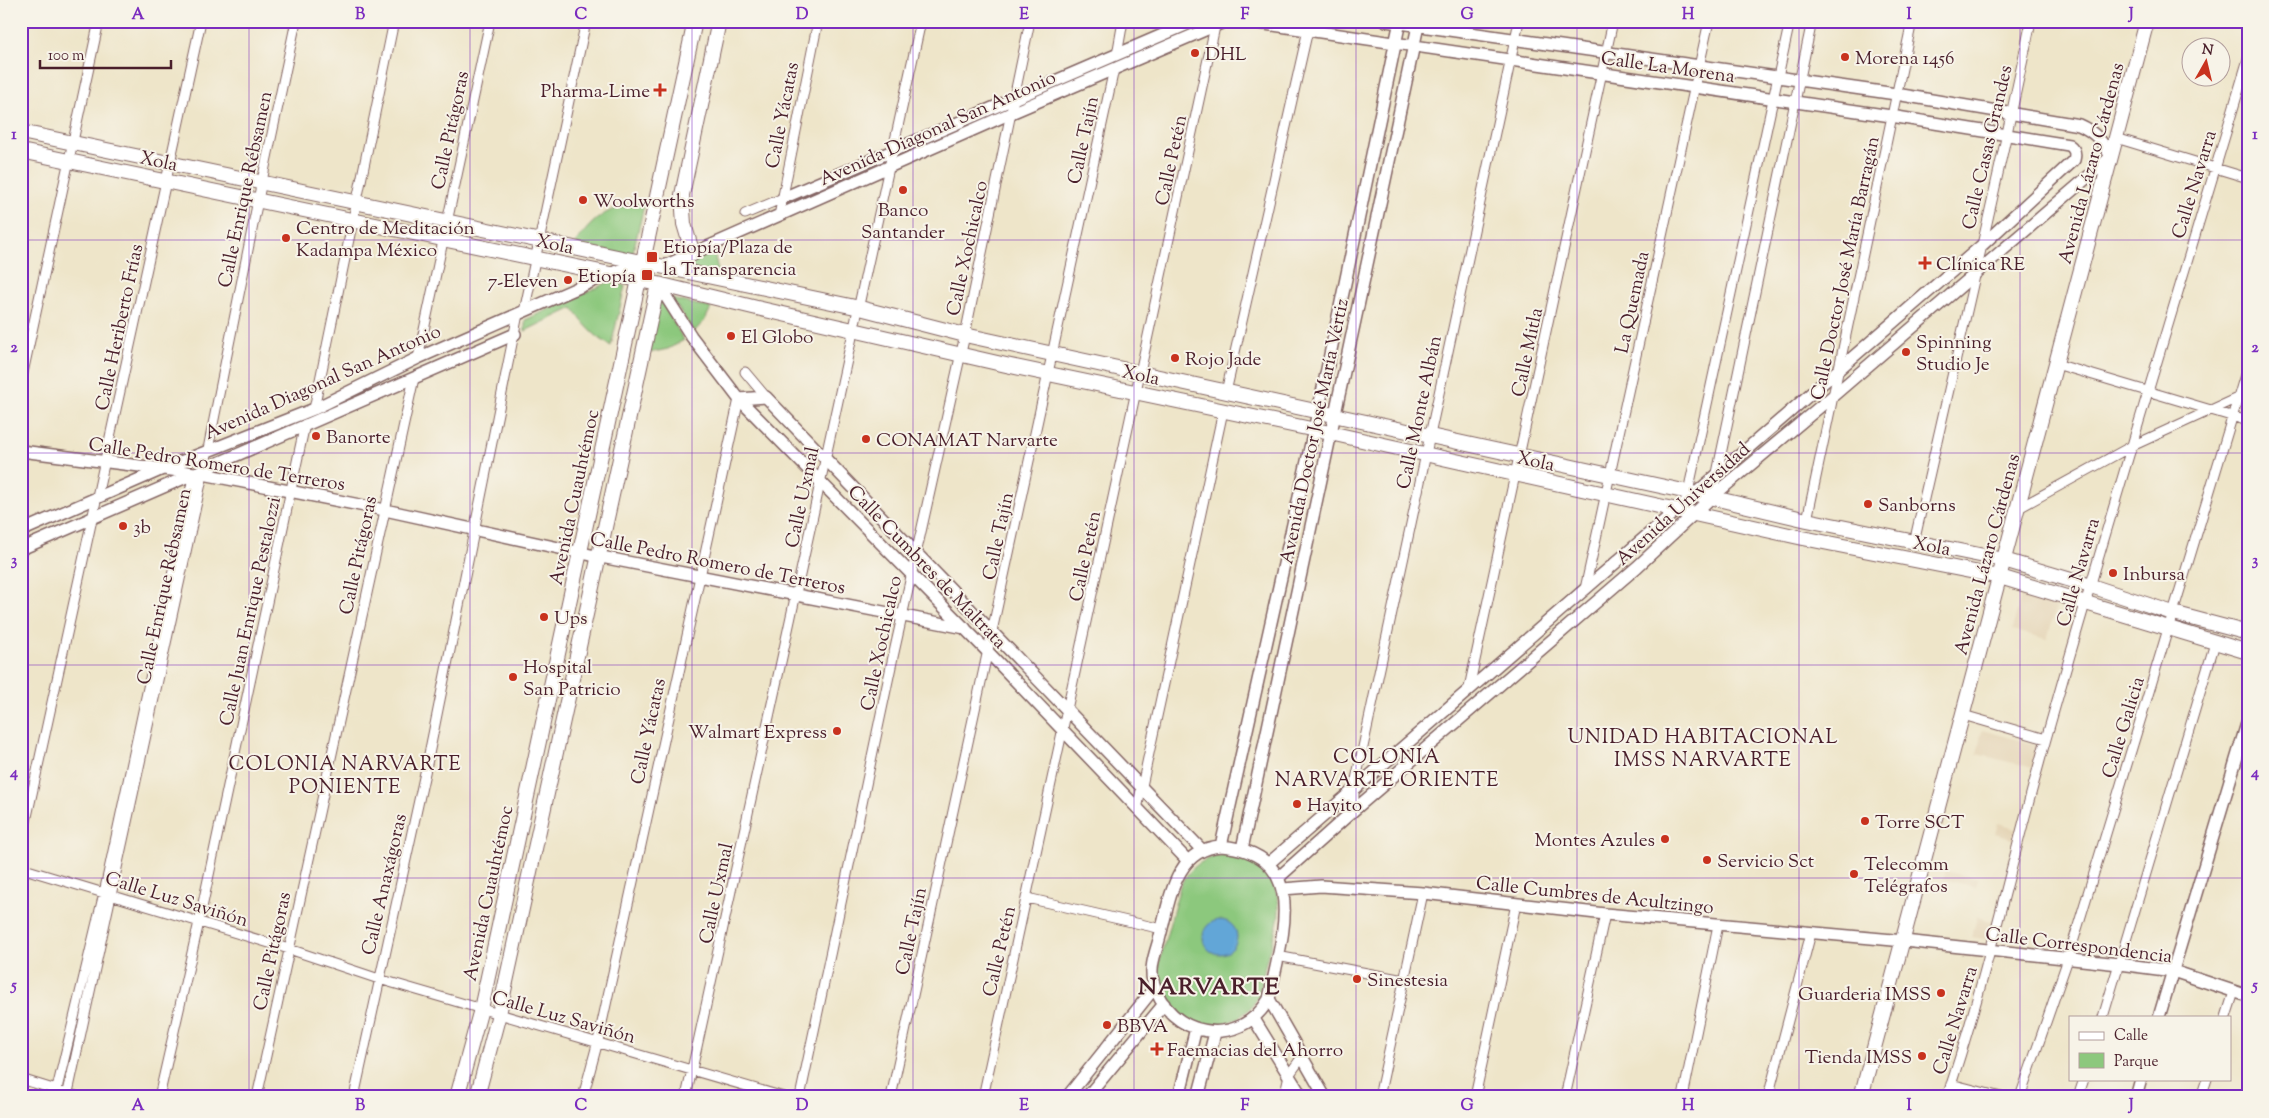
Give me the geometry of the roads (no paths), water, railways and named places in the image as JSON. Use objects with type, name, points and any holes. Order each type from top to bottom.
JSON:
[{"type":"main road","name":"Avenida Cuauhtémoc","points":[[457,1097],[481,1009],[695,21]]},
{"type":"main road","points":[[693,254],[684,224],[682,195],[719,21]]},
{"type":"main road","name":"Avenida Diagonal San Antonio","points":[[783,198],[1195,21]]},
{"type":"main road","name":"Calle La Morena","points":[[1244,21],[1309,26],[1395,44],[1891,116],[2069,145],[2074,148],[2076,154],[2074,160]]},
{"type":"main road","name":"Calle La Morena","points":[[1386,21],[1418,24],[1515,40],[1896,94],[2079,125],[2087,128],[2101,140],[2110,157]]},
{"type":"main road","name":"Avenida Lázaro Cárdenas","points":[[1861,1097],[2147,21]]},
{"type":"main road","name":"Avenida Doctor José María Vértiz","points":[[1221,846],[1318,412],[1400,22]]},
{"type":"main road","name":"Avenida Diagonal San Antonio","points":[[662,267],[1010,113],[1220,23]]},
{"type":"main road","name":"Avenida Doctor José María Vértiz","points":[[1242,849],[1418,24]]},
{"type":"main road","name":"Xola","points":[[21,132],[860,308],[965,335],[1520,457],[1712,497],[1807,520],[2004,560],[2173,613],[2248,633]]},
{"type":"main road","name":"Xola","points":[[21,150],[658,284],[1049,374],[1330,433],[1803,538],[2000,577],[2248,652]]},
{"type":"main road","name":"Avenida Universidad","points":[[1278,878],[1354,810],[1637,567],[1697,514],[1712,497],[1834,396],[2110,157]]},
{"type":"main road","name":"Avenida Universidad","points":[[1268,864],[1625,554],[1692,493],[1715,476],[1980,247],[2074,160]]},
{"type":"main road","name":"Avenida Diagonal San Antonio","points":[[21,531],[165,468],[314,409],[418,358],[609,274],[642,263]]},
{"type":"main road","name":"Avenida Cuauhtémoc","points":[[477,1097],[499,1014],[658,284]]},
{"type":"main road","name":"Calle Cumbres de Maltrata","points":[[658,284],[691,336],[739,399],[988,651],[1188,861]]},
{"type":"main road","name":"Avenida Diagonal San Antonio","points":[[21,549],[515,334]]},
{"type":"main road","name":"Calle Pitágoras","points":[[414,378],[418,358]]},
{"type":"main road","points":[[739,399],[766,397]]},
{"type":"main road","name":"Calle Cumbres de Maltrata","points":[[766,397],[1202,850]]},
{"type":"main road","name":"Calle Pedro Romero de Terreros","points":[[21,450],[201,472],[385,510],[474,531],[965,628]]},
{"type":"main road","points":[[1625,554],[1637,567]]},
{"type":"main road","points":[[2159,1016],[2248,720]]},
{"type":"main road","points":[[1424,728],[1433,742]]},
{"type":"main road","points":[[1221,846],[1242,849],[1268,864],[1278,878],[1283,889],[1285,911],[1268,999],[1262,1010],[1254,1019],[1228,1030],[1215,1033],[1196,1028],[1174,1017],[1155,987],[1152,973],[1172,889],[1177,876],[1188,861],[1202,850],[1221,846]]},
{"type":"main road","name":"Calle Cumbres de Acultzingo","points":[[1283,889],[1321,886],[1423,893],[1605,914],[1904,941]]},
{"type":"main road","name":"Calle Correspondencia","points":[[1904,941],[2173,971],[2248,996]]},
{"type":"main road","points":[[1067,1097],[1155,987]]},
{"type":"main road","points":[[1268,999],[1324,1097]]},
{"type":"main road","points":[[1087,1097],[1164,1004]]},
{"type":"main road","points":[[1254,1019],[1302,1097]]},
{"type":"main road","points":[[1179,1097],[1196,1028]]},
{"type":"main road","points":[[1198,1097],[1215,1033]]},
{"type":"main road","points":[[2136,1097],[2141,1080]]},
{"type":"street","points":[[21,382],[99,21]]},
{"type":"street","name":"Calle Heriberto Frías","points":[[21,844],[201,21]]},
{"type":"street","name":"Calle Enrique Rébsamen","points":[[68,1095],[108,894],[207,451],[296,21]]},
{"type":"street","points":[[314,409],[394,21]]},
{"type":"street","name":"Calle Pitágoras","points":[[418,358],[490,21]]},
{"type":"street","points":[[536,258],[586,21]]},
{"type":"street","name":"Calle Yácatas","points":[[779,216],[818,21]]},
{"type":"street","name":"Calle Uxmal","points":[[686,1097],[694,1071],[921,21]]},
{"type":"street","name":"Calle Xochicalco","points":[[800,1097],[911,574],[965,335],[1030,21]]},
{"type":"street","points":[[1117,55],[1123,21]]},
{"type":"street","name":"Calle Monte Albán","points":[[1354,810],[1354,790],[1518,21]]},
{"type":"street","name":"Calle Mitla","points":[[1470,688],[1613,21]]},
{"type":"street","name":"La Quemada","points":[[1585,589],[1709,21]]},
{"type":"street","points":[[1692,493],[1790,21]]},
{"type":"street","points":[[1712,497],[1812,21]]},
{"type":"street","name":"Calle Doctor José María Barragán","points":[[1807,520],[1912,21]]},
{"type":"street","name":"Calle Casas Grandes","points":[[1914,543],[1980,247],[2008,136],[2031,21]]},
{"type":"street","name":"Calle Petén","points":[[982,1097],[1140,373],[1220,23]]},
{"type":"street","points":[[1226,392],[1309,26]]},
{"type":"street","name":"Calle Navarra","points":[[1947,1097],[1991,951],[2046,739],[2085,603],[2248,59]]},
{"type":"street","name":"Calle Tajín","points":[[891,1097],[1054,354],[1114,69]]},
{"type":"street","points":[[2116,138],[2248,178]]},
{"type":"street","name":"Avenida Diagonal San Antonio","points":[[745,214],[783,198]]},
{"type":"street","name":"Calle Anaxágoras","points":[[354,1097],[428,759],[515,334],[536,258]]},
{"type":"street","points":[[2056,364],[2248,422]]},
{"type":"street","name":"Calle Galicia","points":[[2020,1097],[2068,959],[2248,365]]},
{"type":"street","name":"Calle Cumbres de Maltrata","points":[[744,372],[766,397]]},
{"type":"street","name":"Calle Pitágoras","points":[[257,1097],[414,378]]},
{"type":"street","points":[[2017,509],[2130,448],[2248,392]]},
{"type":"street","name":"Calle Yácatas","points":[[583,1097],[598,1041],[739,399]]},
{"type":"street","points":[[1137,809],[1223,411]]},
{"type":"street","name":"Calle Juan Enrique Pestalozzi","points":[[159,1097],[199,922],[305,424]]},
{"type":"street","points":[[2103,1016],[2215,643]]},
{"type":"street","points":[[1963,715],[2046,739]]},
{"type":"street","name":"Calle Luz Saviñón","points":[[21,868],[289,949],[379,979],[598,1041],[784,1097]]},
{"type":"street","points":[[1379,1097],[1423,893]]},
{"type":"street","name":"Calle Enrique Rébsamen","points":[[57,1094],[108,894]]},
{"type":"street","points":[[1026,898],[1162,929]]},
{"type":"street","points":[[1475,1097],[1516,904]]},
{"type":"street","points":[[1565,1097],[1605,914]]},
{"type":"street","points":[[1683,1097],[1718,925]]},
{"type":"street","points":[[1768,1097],[1811,933]]},
{"type":"street","points":[[1277,956],[1404,980]]},
{"type":"street","points":[[2226,1016],[2234,992]]},
{"type":"street","points":[[1284,1097],[1289,1075],[1302,1057]]},
{"type":"street","points":[[21,1079],[57,1094],[79,1097]]},
{"type":"street","points":[[2078,1097],[2084,1080]]},
{"type":"street","points":[[2201,1097],[2207,1080]]},
{"type":"street","points":[[1952,1084],[2001,1097]]},
{"type":"water","points":[[1220,920],[1227,921],[1232,925],[1236,930],[1236,944],[1232,949],[1227,953],[1220,954],[1213,953],[1208,949],[1204,944],[1203,937],[1204,930],[1208,925],[1213,921]]},
{"type":"place","name":"DHL","points":[[1195,53]]},
{"type":"place","name":"Morena 1456","points":[[1845,57]]},
{"type":"place","name":"Pharma-Lime","points":[[660,90]]},
{"type":"place","name":"Banco Santander","points":[[903,190]]},
{"type":"place","name":"Woolworths","points":[[583,200]]},
{"type":"place","name":"Centro de Meditación Kadampa México","points":[[286,238]]},
{"type":"place","name":"Etiopía/Plaza de la Transparencia","points":[[652,257]]},
{"type":"place","name":"Clínica RE","points":[[1925,263]]},
{"type":"place","name":"Etiopía","points":[[647,275]]},
{"type":"place","name":"7-Eleven","points":[[568,280]]},
{"type":"place","name":"El Globo","points":[[731,336]]},
{"type":"place","name":"Spinning Studio Je","points":[[1906,352]]},
{"type":"place","name":"Rojo Jade","points":[[1175,358]]},
{"type":"place","name":"Banorte","points":[[316,436]]},
{"type":"place","name":"CONAMAT Narvarte","points":[[866,439]]},
{"type":"place","name":"Sanborns","points":[[1868,504]]},
{"type":"place","name":"3b","points":[[123,526]]},
{"type":"place","name":"Inbursa","points":[[2113,573]]},
{"type":"place","name":"Ups","points":[[544,617]]},
{"type":"place","name":"Hospital San Patricio","points":[[513,677]]},
{"type":"place","name":"Walmart Express","points":[[837,731]]},
{"type":"place","name":"Hayito","points":[[1297,804]]},
{"type":"place","name":"Torre SCT","points":[[1865,821]]},
{"type":"place","name":"Montes Azules","points":[[1665,839]]},
{"type":"place","name":"Servicio Sct","points":[[1707,860]]},
{"type":"place","name":"Telecomm Telégrafos","points":[[1854,874]]},
{"type":"place","name":"Sinestesia","points":[[1357,979]]},
{"type":"place","name":"Guarderia IMSS","points":[[1941,993]]},
{"type":"place","name":"BBVA","points":[[1107,1025]]},
{"type":"place","name":"Faemacias del Ahorro","points":[[1157,1049]]},
{"type":"place","name":"Tienda IMSS","points":[[1922,1056]]},
{"type":"district","name":"UNIDAD HABITACIONAL IMSS NARVARTE","points":[[1703,748]]},
{"type":"district","name":"COLONIA NARVARTE ORIENTE","points":[[1387,768]]},
{"type":"district","name":"COLONIA NARVARTE PONIENTE","points":[[345,774]]},
{"type":"district","name":"NARVARTE","points":[[1209,986]]}]
